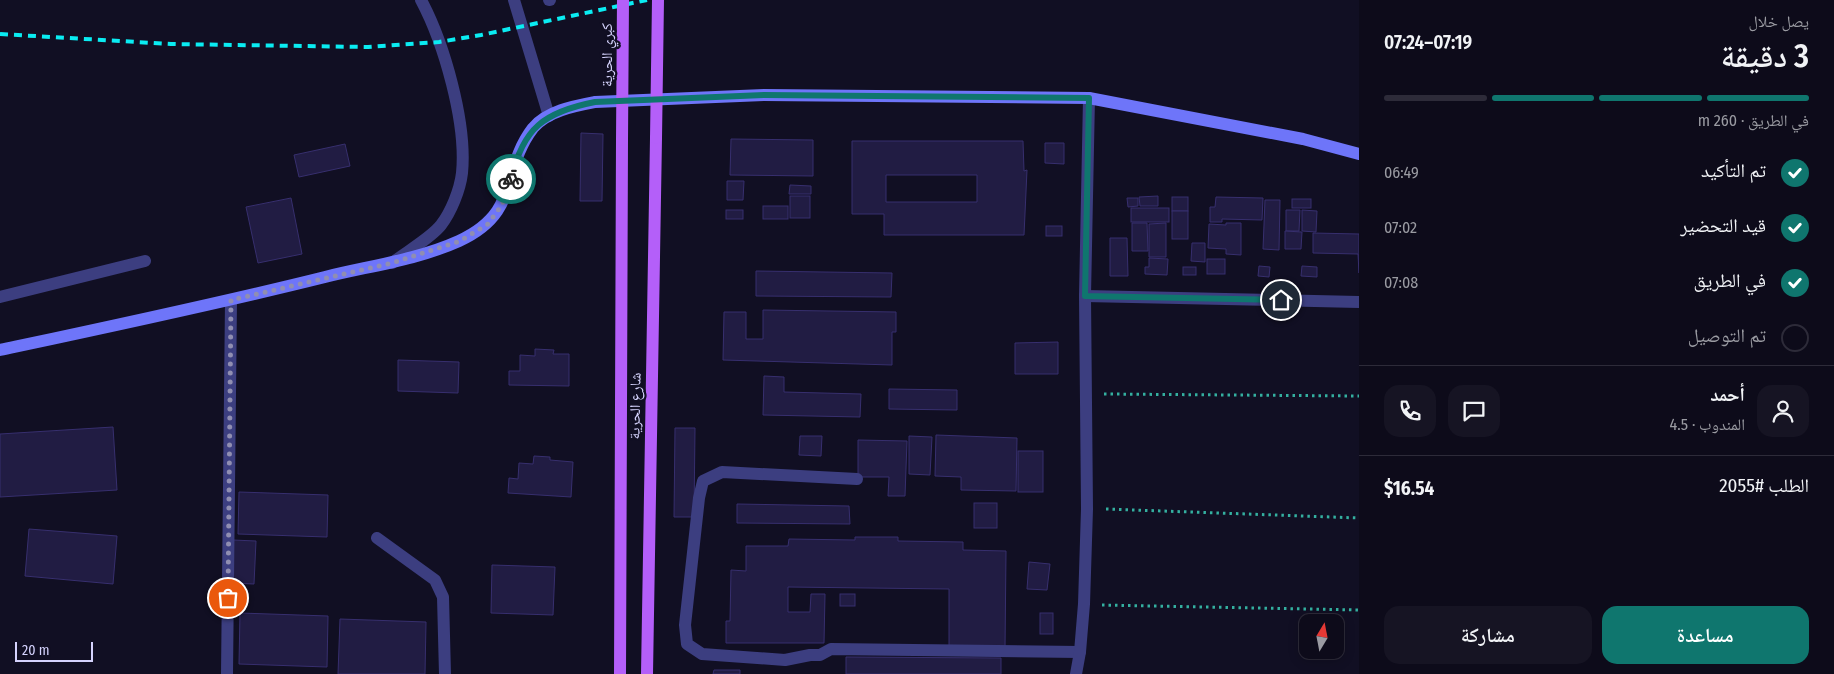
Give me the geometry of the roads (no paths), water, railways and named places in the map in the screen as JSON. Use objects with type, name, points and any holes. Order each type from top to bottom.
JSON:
[{"type":"main road","name":"كبري الحرية","points":[[622,140],[623,0]]},
{"type":"main road","name":"شارع الحرية","points":[[646,674],[658,0]]},
{"type":"main road","name":"شارع الحرية","points":[[620,674],[622,140]]},
{"type":"street","points":[[392,263],[440,226],[456,195],[462,173],[462,145],[457,105],[436,34],[421,0]]},
{"type":"street","points":[[514,0],[549,116]]},
{"type":"street","points":[[0,350],[392,263],[460,241],[488,224],[502,205],[515,165],[534,128],[549,116],[572,107],[595,102],[707,97],[870,95],[1089,98],[1304,140],[1359,154]]},
{"type":"street","points":[[1076,674],[1084,604],[1088,509],[1088,394],[1085,296],[1089,98]]},
{"type":"street","points":[[0,298],[145,261]]},
{"type":"street","points":[[1085,296],[1359,302]]},
{"type":"street","points":[[228,674],[231,300]]},
{"type":"street","points":[[858,479],[722,472],[703,481],[699,498],[685,625],[687,644],[702,654],[785,660],[820,655],[831,649],[1080,652]]},
{"type":"street","points":[[377,538],[435,580],[442,597],[445,674]]},
{"type":"railway","points":[[0,34],[171,44],[368,47],[439,42],[481,35],[647,0]]}]
